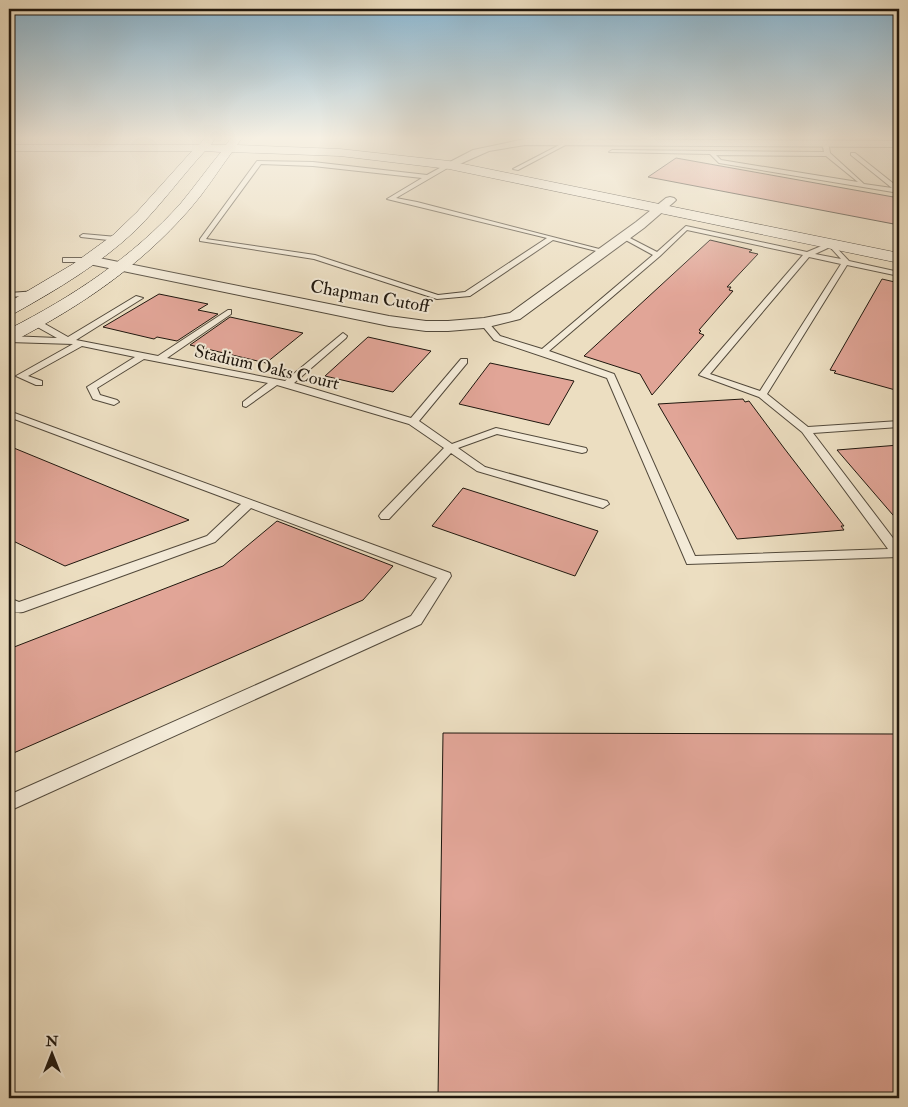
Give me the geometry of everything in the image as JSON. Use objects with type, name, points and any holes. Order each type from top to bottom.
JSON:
[{"type":"main road","points":[[9,310],[90,260],[118,239],[164,190]]},
{"type":"main road","points":[[9,338],[95,287],[121,267],[186,206],[198,190]]},
{"type":"main road","points":[[593,190],[834,240],[899,258]]},
{"type":"main road","points":[[604,190],[665,204]]},
{"type":"main road","points":[[834,240],[899,247]]},
{"type":"street","name":"Chapman Cutoff","points":[[90,260],[389,321],[426,326],[484,323],[515,316],[624,237],[665,204]]},
{"type":"lane","points":[[239,190],[202,240],[315,258],[437,297],[467,294],[552,238]]},
{"type":"lane","points":[[406,190],[390,199],[415,203],[604,251]]},
{"type":"lane","points":[[543,352],[658,255],[686,228],[899,274]]},
{"type":"lane","points":[[83,236],[118,239]]},
{"type":"lane","points":[[624,237],[658,255]]},
{"type":"lane","points":[[846,262],[834,240],[808,254],[704,375],[762,395],[806,430],[899,553]]},
{"type":"lane","points":[[66,260],[90,260]]},
{"type":"lane","points":[[762,395],[846,262]]},
{"type":"lane","points":[[9,295],[37,293]]},
{"type":"lane","points":[[68,341],[139,298]]},
{"type":"lane","points":[[159,359],[228,312]]},
{"type":"lane","name":"Stadium Oaks Court","points":[[35,322],[68,341]]},
{"type":"lane","points":[[484,323],[497,338],[612,376],[690,561],[899,553]]},
{"type":"lane","points":[[287,384],[342,336]]},
{"type":"lane","name":"Stadium Oaks Court","points":[[9,338],[68,341],[287,384],[413,422],[481,469],[603,504]]},
{"type":"lane","points":[[39,383],[21,376],[80,344]]},
{"type":"lane","points":[[114,402],[96,397],[92,387],[142,356]]},
{"type":"lane","points":[[413,422],[464,361]]},
{"type":"lane","points":[[246,404],[275,382]]},
{"type":"lane","points":[[9,414],[445,576],[416,620],[9,803]]},
{"type":"lane","points":[[806,430],[899,424]]},
{"type":"lane","points":[[385,516],[450,448],[496,431],[582,450]]},
{"type":"lane","points":[[9,603],[18,608],[211,539],[250,503]]},
{"type":"building","points":[[714,190],[853,190],[899,198],[899,225]]},
{"type":"building","points":[[710,240],[752,250],[749,252],[758,254],[727,287],[731,287],[729,290],[733,291],[699,330],[701,331],[699,333],[704,335],[652,395],[640,374],[584,356]]},
{"type":"building","points":[[882,279],[899,283],[899,391],[834,373],[836,371],[830,370]]},
{"type":"building","points":[[159,294],[208,304],[198,310],[218,314],[177,341],[157,337],[154,339],[103,327]]},
{"type":"building","points":[[230,317],[303,333],[266,363],[190,345]]},
{"type":"building","points":[[368,337],[431,351],[393,392],[325,376]]},
{"type":"building","points":[[490,363],[574,381],[549,425],[459,404]]},
{"type":"building","points":[[743,399],[745,402],[749,401],[844,526],[841,526],[844,530],[737,539],[658,404]]},
{"type":"building","points":[[899,445],[899,522],[837,450]]},
{"type":"building","points":[[9,446],[189,520],[65,566],[9,539]]},
{"type":"building","points":[[463,488],[598,531],[575,576],[432,526]]},
{"type":"building","points":[[277,521],[393,566],[363,600],[9,755],[9,649],[223,566]]},
{"type":"building","points":[[443,733],[899,734],[899,1098],[438,1098]]}]
